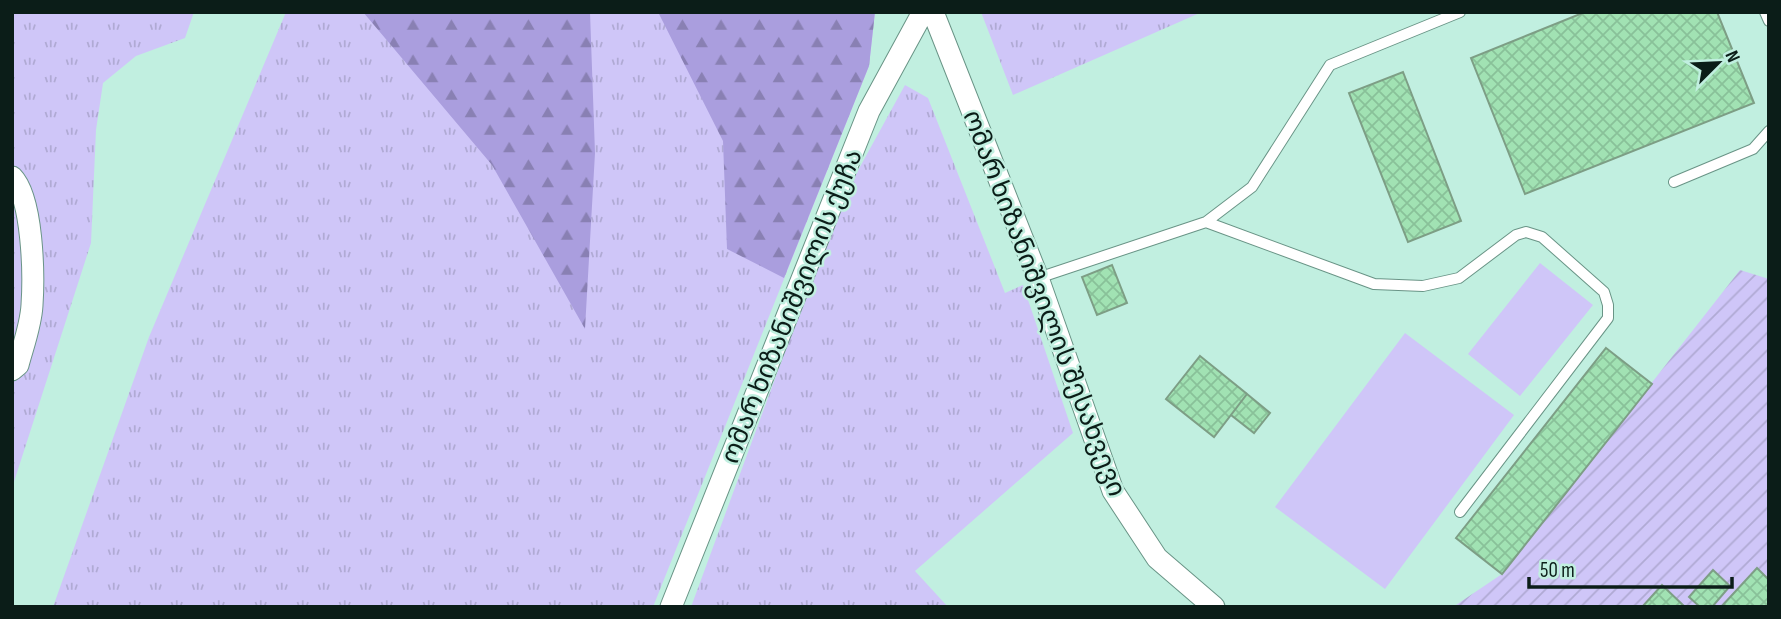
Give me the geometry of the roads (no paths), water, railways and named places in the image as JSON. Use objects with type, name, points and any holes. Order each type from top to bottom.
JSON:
[{"type":"street","name":"ომარ ხიზანიშვილის ქუჩა","points":[[671,607],[869,111],[923,12]]},
{"type":"street","name":"ომარ ხიზანიშვილის შესახვევი","points":[[933,12],[1038,278],[1113,491],[1157,558],[1214,607]]},
{"type":"street","points":[[12,177],[23,189],[29,234],[32,307],[18,365],[12,370]]},
{"type":"lane","points":[[1038,278],[1206,222],[1252,187],[1330,65],[1460,12]]},
{"type":"lane","points":[[1765,12],[1769,21]]},
{"type":"lane","points":[[1674,183],[1753,149],[1769,131]]},
{"type":"lane","points":[[1206,222],[1374,284],[1423,286],[1459,278],[1516,234],[1526,232],[1542,237],[1604,292],[1608,318],[1460,512]]}]
